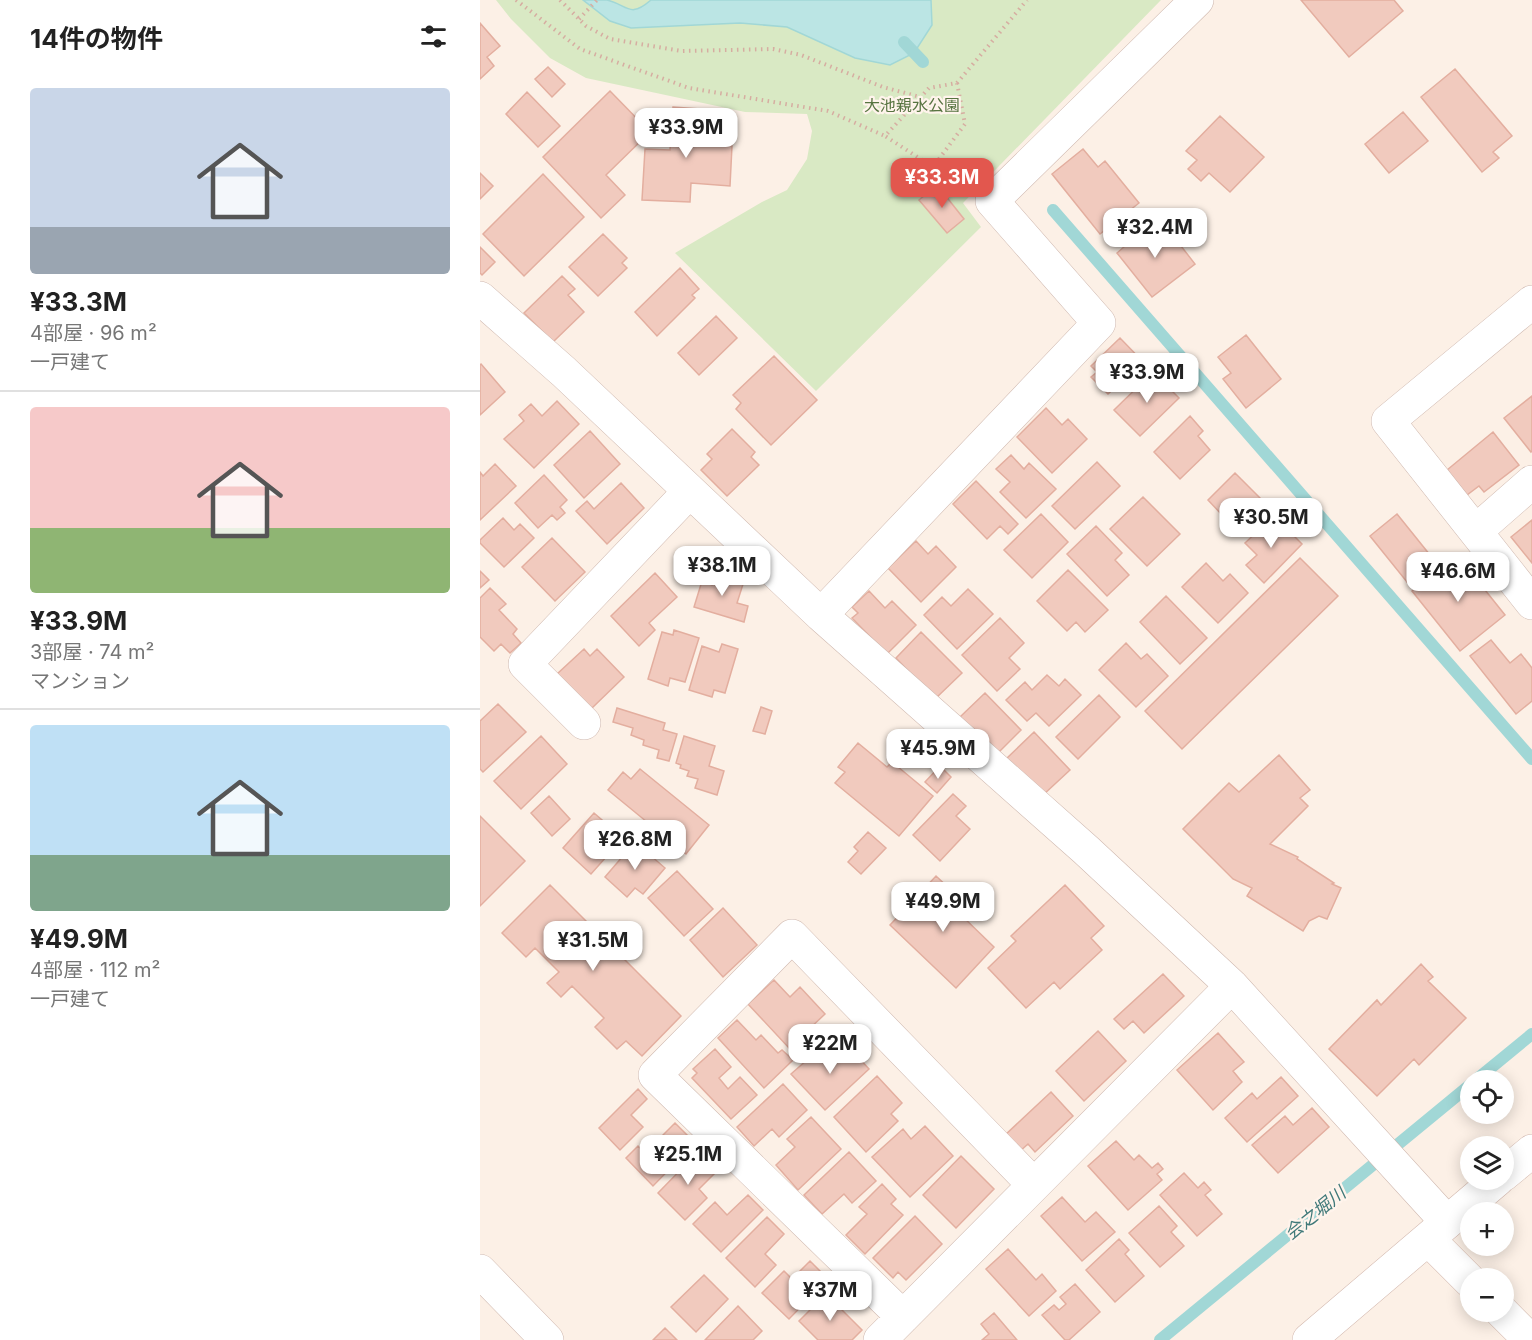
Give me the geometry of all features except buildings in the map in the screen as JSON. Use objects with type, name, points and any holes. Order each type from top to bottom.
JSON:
[{"type":"street","points":[[821,615],[1099,324],[992,201],[1197,0]]},
{"type":"street","points":[[480,298],[564,372],[821,615],[1086,850],[1233,986],[1416,1188],[1437,1230],[1462,1268]]},
{"type":"street","points":[[1532,302],[1388,421],[1532,603]]},
{"type":"street","points":[[1476,531],[1532,482]]},
{"type":"street","points":[[584,723],[525,664],[689,492]]},
{"type":"street","points":[[903,1317],[655,1075],[792,936],[1035,1185]]},
{"type":"street","points":[[880,1340],[1233,986]]},
{"type":"street","points":[[1514,1166],[1532,1151]]},
{"type":"street","points":[[1309,1340],[1485,1190]]},
{"type":"street","points":[[480,1271],[548,1340]]},
{"type":"street","points":[[1512,1322],[1530,1340]]},
{"type":"path","points":[[516,0],[580,49],[689,88],[828,111],[885,136],[933,167],[965,124],[957,83]]},
{"type":"path","points":[[560,0],[586,26],[610,39],[682,51],[773,49],[801,55],[883,87],[920,98]]},
{"type":"path","points":[[579,19],[597,0]]},
{"type":"path","points":[[885,136],[928,88],[957,83],[1027,0]]},
{"type":"green space","name":"大池親水公園","points":[[496,0],[1161,0],[963,203],[981,227],[816,391],[675,253],[787,190],[807,159],[812,131],[807,114],[745,112],[586,78],[550,58],[511,19]]},
{"type":"water","points":[[583,0],[607,0],[633,10],[644,6],[651,0],[931,0],[932,25],[914,53],[890,65],[855,58],[787,27],[740,23],[631,28],[610,21]]},
{"type":"waterway","points":[[904,42],[923,62]]},
{"type":"waterway","points":[[1053,210],[1532,759]]},
{"type":"waterway","name":"会之堀川","points":[[1488,1070],[1532,1034]]},
{"type":"waterway","name":"会之堀川","points":[[1160,1340],[1460,1093]]}]
